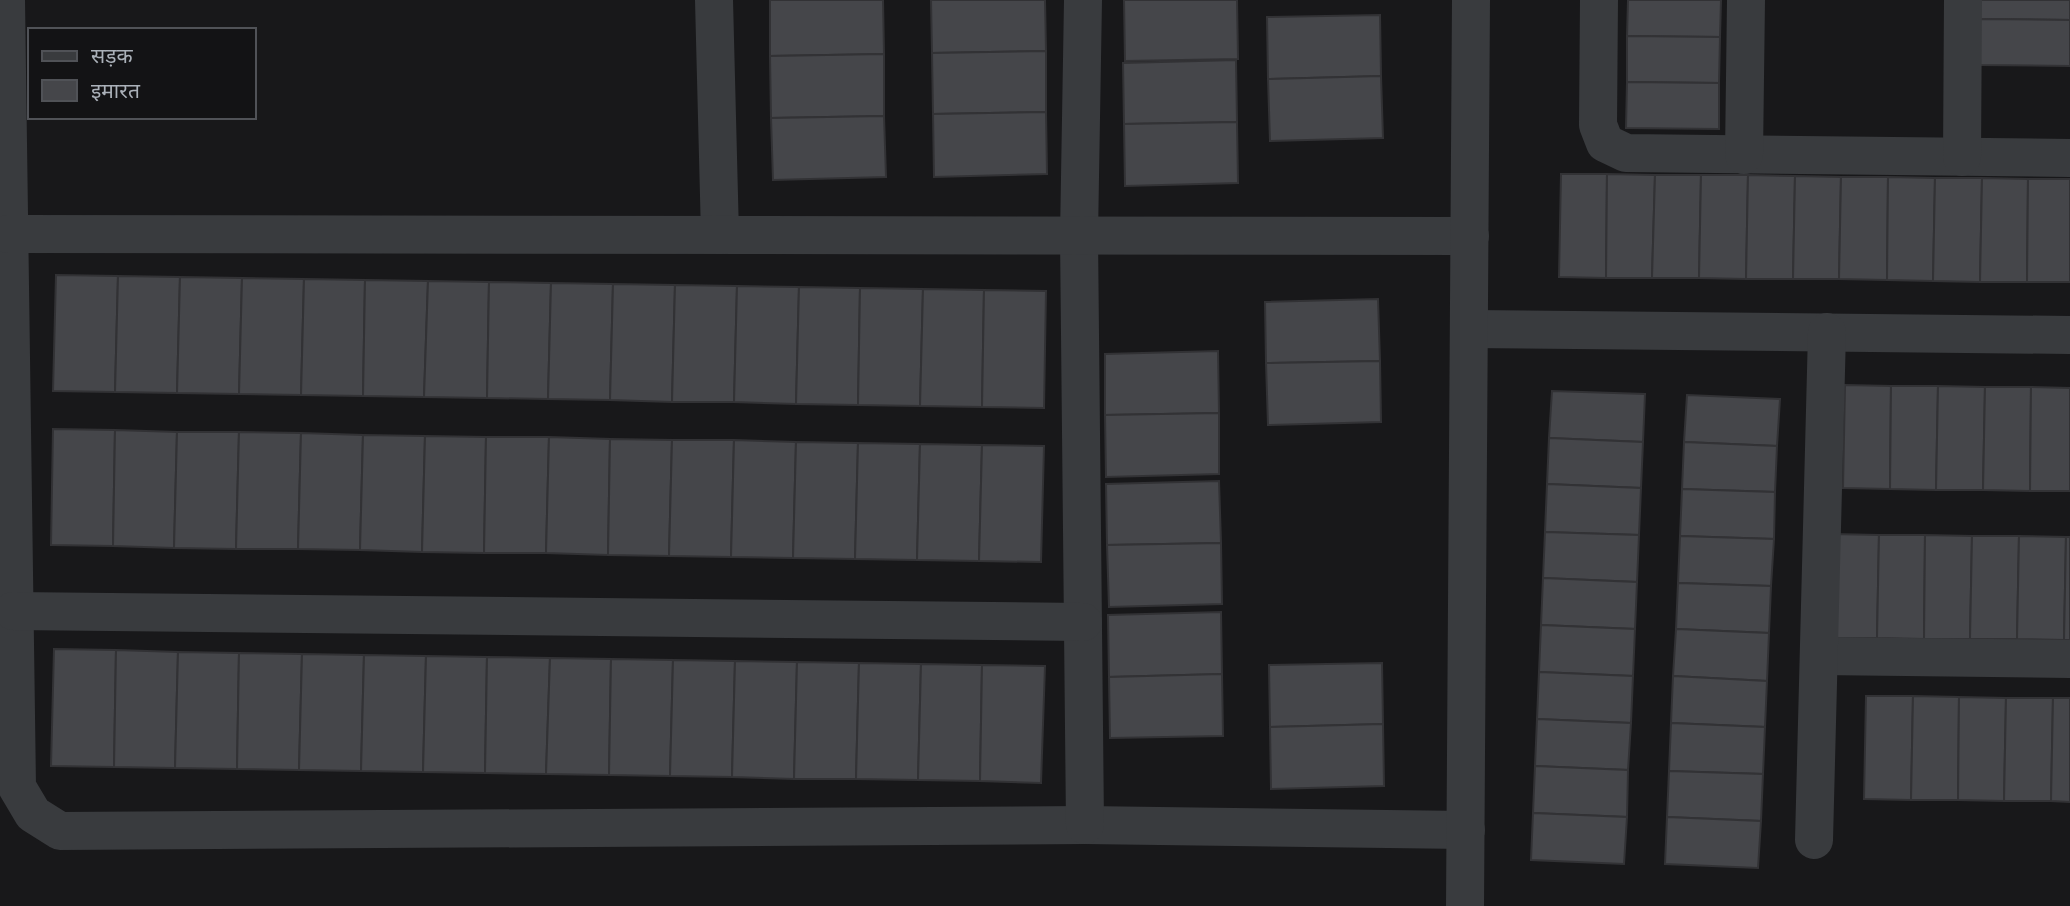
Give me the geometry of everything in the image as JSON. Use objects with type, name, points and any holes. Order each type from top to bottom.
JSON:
[{"type":"street","points":[[6,0],[17,787],[33,814],[60,831],[1085,825],[1465,830]]},
{"type":"street","points":[[714,0],[720,235]]},
{"type":"street","points":[[1083,0],[1079,236],[1085,825]]},
{"type":"street","points":[[1465,906],[1471,0]]},
{"type":"street","points":[[1599,0],[1598,125],[1605,143],[1626,153],[2070,158]]},
{"type":"street","points":[[1744,155],[1746,0]]},
{"type":"street","points":[[1962,157],[1963,0]]},
{"type":"street","points":[[8,234],[1470,236]]},
{"type":"street","points":[[1469,329],[2070,335]]},
{"type":"street","points":[[1814,840],[1827,332]]},
{"type":"street","points":[[13,611],[1083,622]]},
{"type":"street","points":[[1819,656],[2070,659]]},
{"type":"building","points":[[770,0],[883,0],[884,54],[770,56]]},
{"type":"building","points":[[931,0],[1045,0],[1046,51],[932,53]]},
{"type":"building","points":[[1124,0],[1237,0],[1238,59],[1125,61]]},
{"type":"building","points":[[1628,0],[1721,0],[1720,37],[1627,36]]},
{"type":"building","points":[[1980,0],[2070,0],[2070,20],[1980,19]]},
{"type":"building","points":[[1380,15],[1381,76],[1268,79],[1267,17]]},
{"type":"building","points":[[1980,19],[2070,20],[2070,66],[1979,65]]},
{"type":"building","points":[[1627,36],[1720,37],[1719,83],[1627,82]]},
{"type":"building","points":[[1046,51],[1046,112],[933,114],[932,53]]},
{"type":"building","points":[[884,54],[884,116],[771,118],[770,56]]},
{"type":"building","points":[[1236,60],[1237,122],[1124,124],[1123,63]]},
{"type":"building","points":[[1381,76],[1383,138],[1270,141],[1268,79]]},
{"type":"building","points":[[1627,82],[1719,83],[1719,129],[1626,128]]},
{"type":"building","points":[[1046,112],[1047,174],[934,177],[933,114]]},
{"type":"building","points":[[884,116],[886,177],[773,180],[771,118]]},
{"type":"building","points":[[1237,122],[1238,183],[1125,186],[1124,124]]},
{"type":"building","points":[[1561,174],[1607,174],[1606,278],[1559,277]]},
{"type":"building","points":[[1607,174],[1655,175],[1652,278],[1606,278]]},
{"type":"building","points":[[1655,175],[1701,175],[1699,278],[1652,278]]},
{"type":"building","points":[[1701,175],[1748,175],[1746,279],[1699,278]]},
{"type":"building","points":[[1748,175],[1795,176],[1793,279],[1746,279]]},
{"type":"building","points":[[1795,176],[1841,177],[1839,279],[1793,279]]},
{"type":"building","points":[[1841,177],[1888,177],[1887,280],[1839,279]]},
{"type":"building","points":[[1888,177],[1935,178],[1933,281],[1887,280]]},
{"type":"building","points":[[1935,178],[1982,178],[1980,282],[1933,281]]},
{"type":"building","points":[[1982,178],[2028,179],[2027,282],[1980,282]]},
{"type":"building","points":[[2028,179],[2070,179],[2070,282],[2027,282]]},
{"type":"building","points":[[56,275],[118,276],[115,392],[53,391]]},
{"type":"building","points":[[118,276],[180,277],[177,393],[115,392]]},
{"type":"building","points":[[180,277],[242,278],[239,394],[177,393]]},
{"type":"building","points":[[242,278],[304,279],[301,395],[239,394]]},
{"type":"building","points":[[304,279],[365,280],[363,396],[301,395]]},
{"type":"building","points":[[365,280],[428,281],[424,397],[363,396]]},
{"type":"building","points":[[428,281],[489,282],[487,398],[424,397]]},
{"type":"building","points":[[489,282],[551,283],[548,399],[487,398]]},
{"type":"building","points":[[551,283],[613,284],[610,400],[548,399]]},
{"type":"building","points":[[613,284],[675,285],[672,402],[610,400]]},
{"type":"building","points":[[675,285],[737,286],[734,402],[672,402]]},
{"type":"building","points":[[737,286],[799,287],[796,404],[734,402]]},
{"type":"building","points":[[799,287],[860,288],[858,405],[796,404]]},
{"type":"building","points":[[860,288],[923,289],[920,406],[858,405]]},
{"type":"building","points":[[923,289],[984,290],[982,407],[920,406]]},
{"type":"building","points":[[984,290],[1046,291],[1044,408],[982,407]]},
{"type":"building","points":[[1378,299],[1380,361],[1266,363],[1265,302]]},
{"type":"building","points":[[1218,351],[1219,413],[1105,415],[1105,354]]},
{"type":"building","points":[[1380,361],[1381,422],[1268,425],[1266,363]]},
{"type":"building","points":[[1845,385],[1891,386],[1890,489],[1843,488]]},
{"type":"building","points":[[1891,386],[1938,386],[1936,490],[1890,489]]},
{"type":"building","points":[[1938,386],[1985,387],[1983,490],[1936,490]]},
{"type":"building","points":[[1985,387],[2031,387],[2030,491],[1983,490]]},
{"type":"building","points":[[2031,387],[2070,388],[2070,491],[2030,491]]},
{"type":"building","points":[[1552,391],[1645,394],[1643,442],[1549,438]]},
{"type":"building","points":[[1687,395],[1780,399],[1777,446],[1684,442]]},
{"type":"building","points":[[1219,413],[1219,474],[1106,477],[1105,415]]},
{"type":"building","points":[[53,429],[115,430],[113,546],[51,545]]},
{"type":"building","points":[[115,430],[177,432],[174,548],[113,546]]},
{"type":"building","points":[[177,432],[239,432],[236,549],[174,548]]},
{"type":"building","points":[[239,432],[301,433],[298,549],[236,549]]},
{"type":"building","points":[[301,433],[363,435],[360,550],[298,549]]},
{"type":"building","points":[[363,435],[425,436],[422,552],[360,550]]},
{"type":"building","points":[[425,436],[486,437],[484,553],[422,552]]},
{"type":"building","points":[[486,437],[549,437],[546,553],[484,553]]},
{"type":"building","points":[[549,437],[610,439],[608,555],[546,553]]},
{"type":"building","points":[[1549,438],[1643,442],[1641,488],[1547,484]]},
{"type":"building","points":[[610,439],[672,440],[669,556],[608,555]]},
{"type":"building","points":[[672,440],[734,440],[731,557],[669,556]]},
{"type":"building","points":[[734,440],[796,442],[793,558],[731,557]]},
{"type":"building","points":[[796,442],[858,443],[855,559],[793,558]]},
{"type":"building","points":[[1684,442],[1777,446],[1775,492],[1682,489]]},
{"type":"building","points":[[858,443],[920,444],[917,560],[855,559]]},
{"type":"building","points":[[920,444],[982,445],[979,561],[917,560]]},
{"type":"building","points":[[982,445],[1044,446],[1041,562],[979,561]]},
{"type":"building","points":[[1219,481],[1221,543],[1107,545],[1106,484]]},
{"type":"building","points":[[1547,484],[1641,488],[1639,535],[1545,532]]},
{"type":"building","points":[[1682,489],[1775,492],[1774,539],[1680,536]]},
{"type":"building","points":[[1545,532],[1639,535],[1637,582],[1543,578]]},
{"type":"building","points":[[1831,534],[1879,535],[1877,638],[1830,638]]},
{"type":"building","points":[[1879,535],[1925,535],[1924,639],[1877,638]]},
{"type":"building","points":[[1925,535],[1972,536],[1970,639],[1924,639]]},
{"type":"building","points":[[1680,536],[1774,539],[1771,586],[1678,583]]},
{"type":"building","points":[[1972,536],[2019,536],[2017,639],[1970,639]]},
{"type":"building","points":[[2019,536],[2066,537],[2064,640],[2017,639]]},
{"type":"building","points":[[2066,537],[2070,537],[2070,640],[2064,640]]},
{"type":"building","points":[[1221,543],[1222,604],[1109,607],[1107,545]]},
{"type":"building","points":[[1543,578],[1637,582],[1635,629],[1541,625]]},
{"type":"building","points":[[1678,583],[1771,586],[1769,633],[1676,629]]},
{"type":"building","points":[[1221,612],[1222,674],[1109,677],[1108,615]]},
{"type":"building","points":[[1541,625],[1635,629],[1633,676],[1539,672]]},
{"type":"building","points":[[1676,629],[1769,633],[1767,681],[1673,676]]},
{"type":"building","points":[[54,649],[116,650],[114,767],[51,766]]},
{"type":"building","points":[[116,650],[178,652],[175,768],[114,767]]},
{"type":"building","points":[[178,652],[239,653],[237,769],[175,768]]},
{"type":"building","points":[[239,653],[302,654],[299,770],[237,769]]},
{"type":"building","points":[[302,654],[364,655],[361,771],[299,770]]},
{"type":"building","points":[[364,655],[426,656],[423,772],[361,771]]},
{"type":"building","points":[[426,656],[487,657],[485,773],[423,772]]},
{"type":"building","points":[[487,657],[550,658],[546,774],[485,773]]},
{"type":"building","points":[[550,658],[611,659],[609,775],[546,774]]},
{"type":"building","points":[[611,659],[673,660],[670,776],[609,775]]},
{"type":"building","points":[[673,660],[735,661],[732,777],[670,776]]},
{"type":"building","points":[[735,661],[797,662],[794,779],[732,777]]},
{"type":"building","points":[[797,662],[859,663],[856,779],[794,779]]},
{"type":"building","points":[[859,663],[921,664],[918,780],[856,779]]},
{"type":"building","points":[[1382,663],[1383,724],[1270,727],[1269,665]]},
{"type":"building","points":[[921,664],[982,665],[980,781],[918,780]]},
{"type":"building","points":[[982,665],[1045,666],[1041,783],[980,781]]},
{"type":"building","points":[[1539,672],[1633,676],[1631,723],[1537,719]]},
{"type":"building","points":[[1222,674],[1223,736],[1110,738],[1109,677]]},
{"type":"building","points":[[1673,676],[1767,681],[1765,727],[1671,723]]},
{"type":"building","points":[[1866,696],[1913,696],[1911,800],[1864,799]]},
{"type":"building","points":[[1913,696],[1959,697],[1958,800],[1911,800]]},
{"type":"building","points":[[1959,697],[2006,698],[2004,801],[1958,800]]},
{"type":"building","points":[[2006,698],[2053,698],[2051,801],[2004,801]]},
{"type":"building","points":[[2053,698],[2070,698],[2070,802],[2051,801]]},
{"type":"building","points":[[1537,719],[1631,723],[1628,770],[1535,766]]},
{"type":"building","points":[[1671,723],[1765,727],[1763,774],[1669,771]]},
{"type":"building","points":[[1383,724],[1384,786],[1271,789],[1270,727]]},
{"type":"building","points":[[1535,766],[1628,770],[1627,817],[1533,813]]},
{"type":"building","points":[[1669,771],[1763,774],[1761,821],[1667,817]]},
{"type":"building","points":[[1533,813],[1627,817],[1624,864],[1531,860]]},
{"type":"building","points":[[1667,817],[1761,821],[1758,868],[1665,864]]}]
